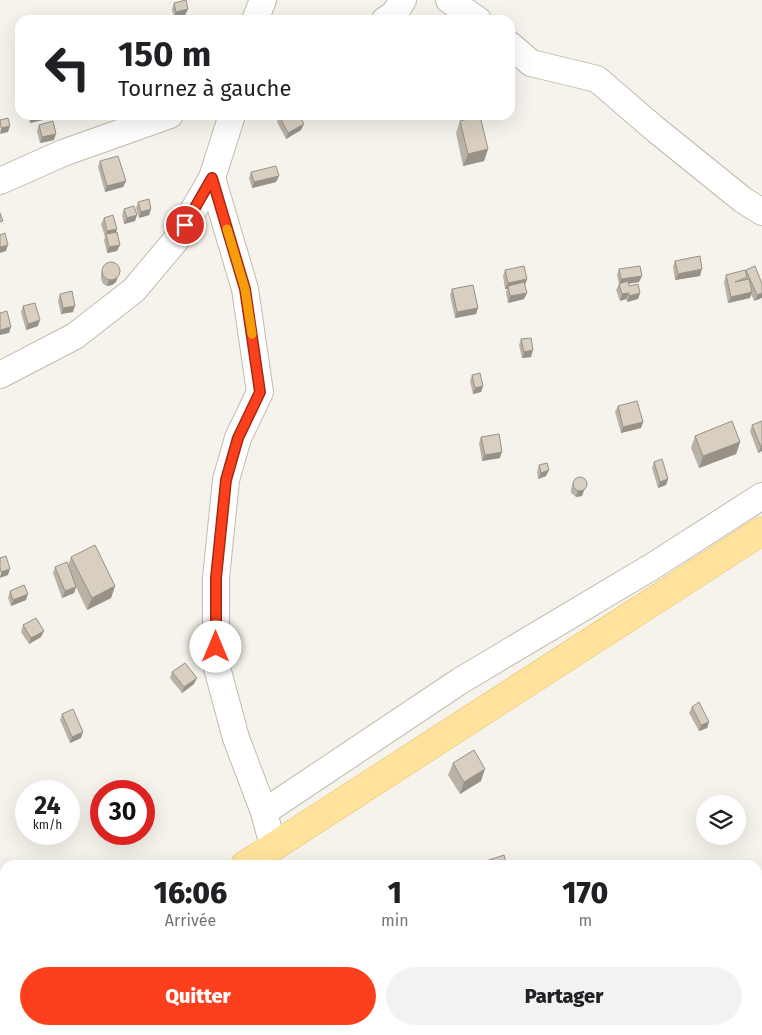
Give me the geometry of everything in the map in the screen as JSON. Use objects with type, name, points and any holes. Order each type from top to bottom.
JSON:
[{"type":"main road","points":[[252,860],[762,532]]},
{"type":"street","points":[[257,15],[263,0]]},
{"type":"street","points":[[392,15],[403,0]]},
{"type":"street","points":[[449,0],[471,15]]},
{"type":"street","points":[[515,49],[531,63],[597,78],[670,141],[743,200],[762,212]]},
{"type":"street","points":[[0,181],[63,154],[156,120]]},
{"type":"street","points":[[0,375],[75,336],[134,290],[176,240],[212,178],[230,120]]},
{"type":"street","points":[[212,178],[245,289],[260,392],[238,438],[226,480],[216,578],[216,664],[236,738],[264,812],[273,846]]},
{"type":"street","points":[[264,812],[460,681],[653,566],[762,496]]},
{"type":"building","points":[[186,0],[188,9],[176,12],[174,3]]},
{"type":"building","points":[[8,118],[10,126],[1,128],[0,120]]},
{"type":"building","points":[[281,120],[302,120],[304,124],[288,133]]},
{"type":"building","points":[[481,120],[488,149],[468,154],[460,121]]},
{"type":"building","points":[[53,121],[56,134],[42,137],[39,125]]},
{"type":"building","points":[[118,156],[126,181],[107,186],[100,161]]},
{"type":"building","points":[[276,166],[279,176],[254,182],[251,172]]},
{"type":"building","points":[[149,199],[151,209],[141,212],[138,202]]},
{"type":"building","points":[[134,206],[137,215],[127,218],[124,209]]},
{"type":"building","points":[[113,215],[117,229],[107,231],[104,218]]},
{"type":"building","points":[[117,232],[120,245],[109,247],[106,234]]},
{"type":"building","points":[[5,233],[8,245],[0,247],[0,235]]},
{"type":"building","points":[[700,256],[702,269],[678,274],[675,261]]},
{"type":"building","points":[[111,262],[117,265],[120,271],[117,277],[111,280],[105,277],[102,271],[105,265]]},
{"type":"building","points":[[524,266],[527,279],[508,283],[505,270]]},
{"type":"building","points":[[640,266],[642,276],[621,279],[619,269]]},
{"type":"building","points":[[755,266],[762,284],[762,293],[757,295],[746,270]]},
{"type":"building","points":[[745,270],[747,277],[735,282],[749,279],[752,292],[731,297],[726,275]]},
{"type":"building","points":[[628,281],[629,286],[638,284],[640,293],[629,296],[629,293],[622,294],[619,284]]},
{"type":"building","points":[[524,282],[527,293],[510,296],[508,286]]},
{"type":"building","points":[[473,285],[478,308],[457,312],[452,289]]},
{"type":"building","points":[[72,291],[75,306],[63,308],[60,294]]},
{"type":"building","points":[[35,303],[40,320],[28,324],[23,306]]},
{"type":"building","points":[[7,311],[11,327],[0,330],[0,313]]},
{"type":"building","points":[[531,338],[533,350],[524,352],[521,339]]},
{"type":"building","points":[[480,373],[483,386],[475,388],[472,375]]},
{"type":"building","points":[[637,401],[643,422],[623,427],[618,406]]},
{"type":"building","points":[[732,421],[740,442],[703,456],[695,436]]},
{"type":"building","points":[[762,421],[762,446],[761,447],[752,425]]},
{"type":"building","points":[[499,434],[502,452],[485,455],[481,437]]},
{"type":"building","points":[[662,459],[668,479],[660,482],[654,462]]},
{"type":"building","points":[[547,463],[549,470],[541,473],[539,465]]},
{"type":"building","points":[[580,477],[585,479],[587,484],[585,489],[580,491],[575,489],[573,484],[575,479]]},
{"type":"building","points":[[95,545],[115,586],[92,598],[71,557]]},
{"type":"building","points":[[6,556],[10,569],[1,572],[0,558]]},
{"type":"building","points":[[67,562],[76,587],[65,591],[55,567]]},
{"type":"building","points":[[24,585],[28,594],[13,600],[10,591]]},
{"type":"building","points":[[36,618],[44,631],[31,638],[23,625]]},
{"type":"building","points":[[185,663],[197,678],[184,687],[172,672]]},
{"type":"building","points":[[699,702],[709,722],[701,725],[692,707]]},
{"type":"building","points":[[73,709],[83,732],[72,737],[62,714]]},
{"type":"building","points":[[474,750],[485,769],[464,782],[453,763]]},
{"type":"building","points":[[504,855],[506,860],[489,860]]},
{"type":"slow traffic","points":[[227,229],[245,289],[252,334]]},
{"type":"route","points":[[185,225],[212,178],[245,289],[260,392],[238,438],[226,480],[216,578],[216,647]]}]
